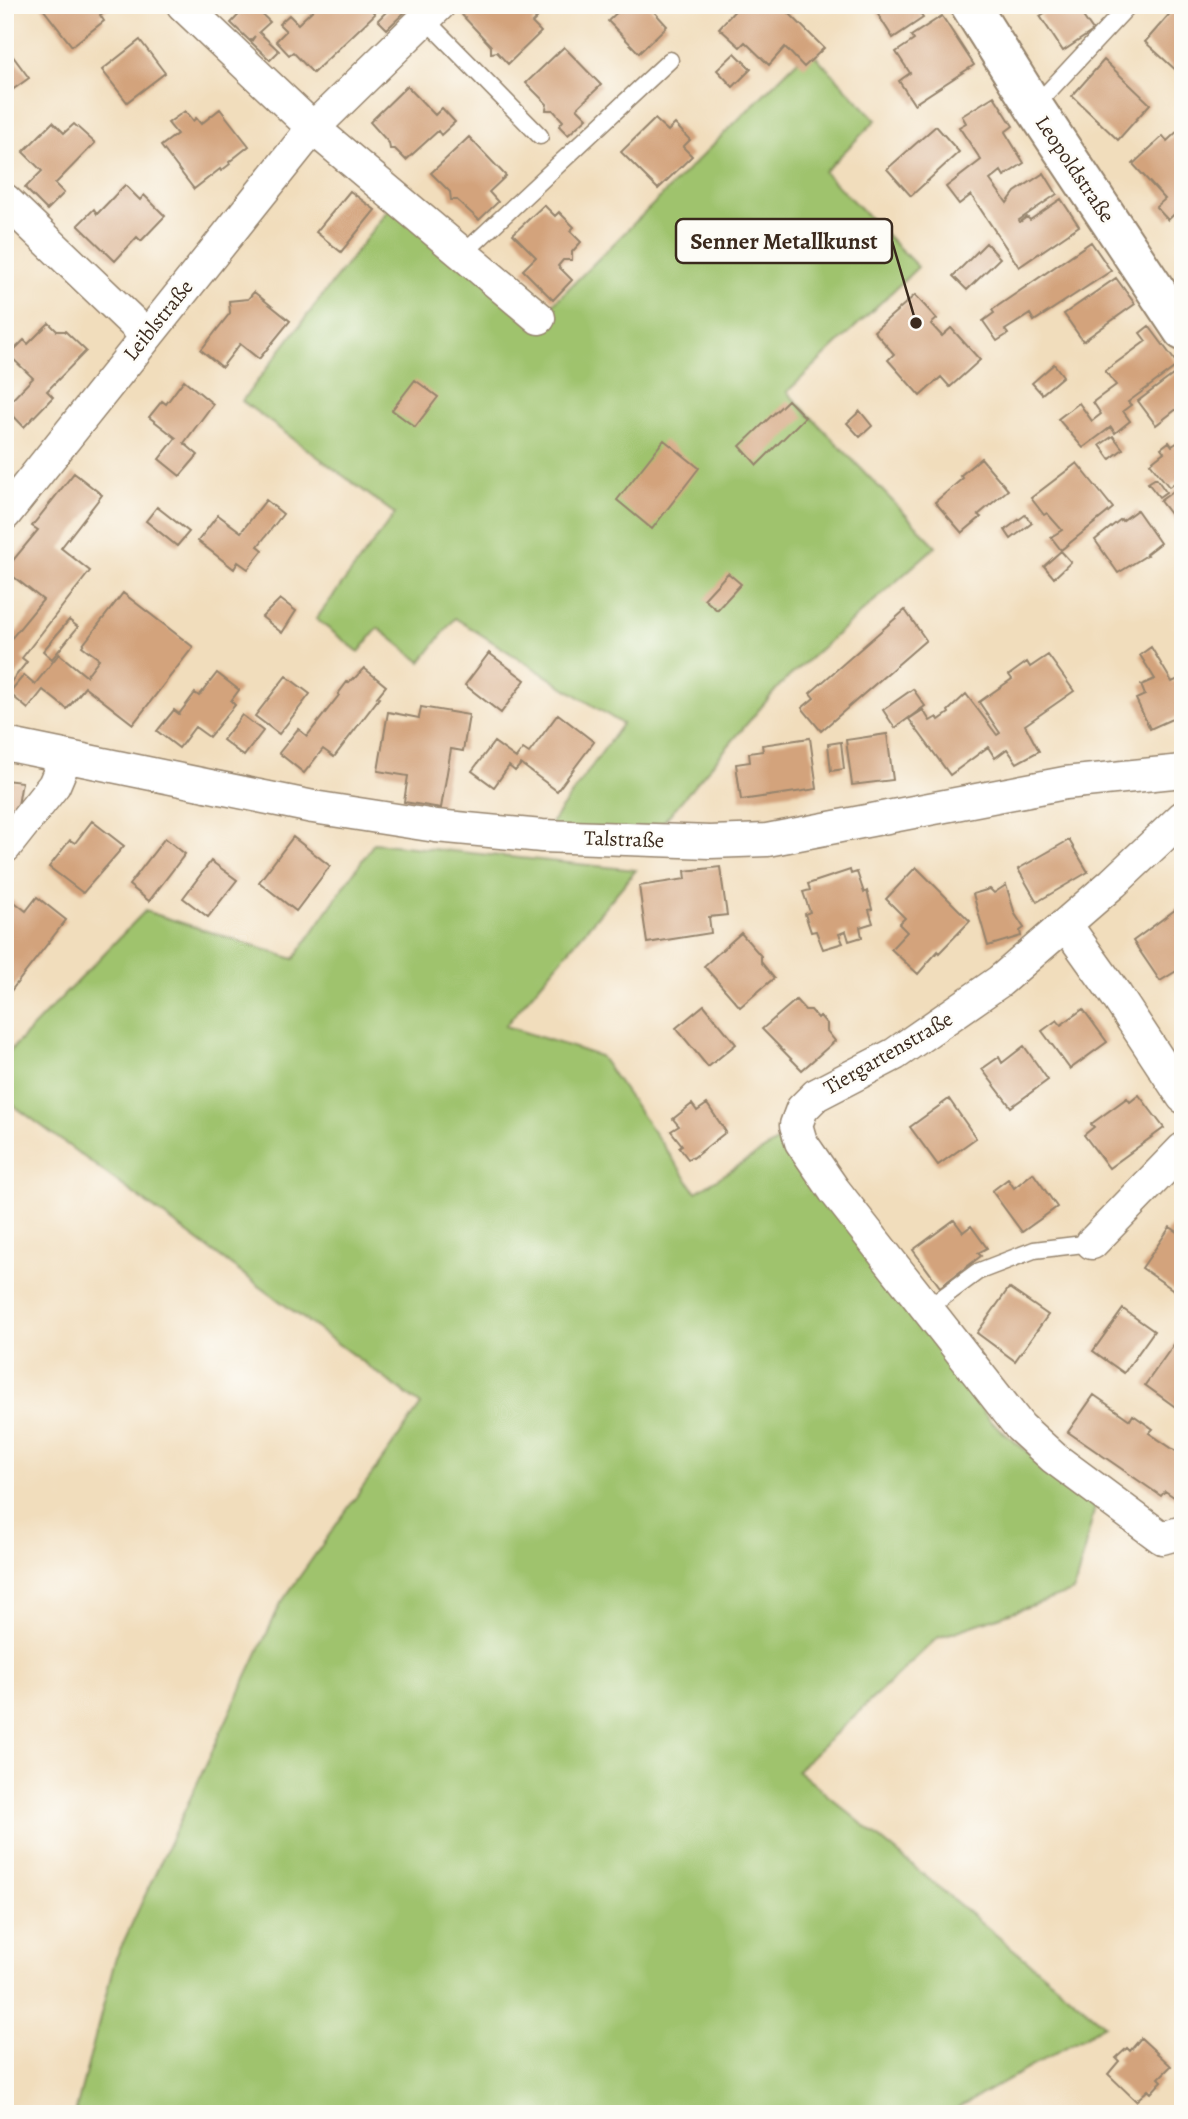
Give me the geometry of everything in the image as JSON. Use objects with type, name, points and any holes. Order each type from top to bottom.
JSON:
[{"type":"street","points":[[183,5],[313,128],[539,318]]},
{"type":"street","name":"Leopoldstraße","points":[[970,5],[1034,107],[1183,331]]},
{"type":"street","name":"Leiblstraße","points":[[5,514],[313,128],[432,12]]},
{"type":"street","points":[[5,201],[146,335]]},
{"type":"street","name":"Talstraße","points":[[5,744],[313,807],[436,826],[542,836],[710,842],[767,840],[1065,783],[1183,771]]},
{"type":"street","points":[[5,847],[54,785],[66,757]]},
{"type":"street","name":"Tiergartenstraße","points":[[1172,1535],[1054,1458],[1020,1427],[808,1154],[800,1142],[796,1125],[802,1110],[816,1095],[895,1054],[1000,981],[1160,841],[1183,817]]},
{"type":"street","points":[[1066,925],[1183,1097]]},
{"type":"street","points":[[1092,1243],[1183,1149]]},
{"type":"lane","points":[[1034,107],[1129,5]]},
{"type":"lane","points":[[432,12],[540,136]]},
{"type":"lane","points":[[463,254],[670,60]]},
{"type":"lane","points":[[927,1309],[977,1272],[1034,1250],[1092,1243]]},
{"type":"green space","points":[[809,49],[876,120],[824,172],[918,267],[787,392],[936,546],[780,685],[648,840],[542,836],[622,724],[455,618],[421,662],[378,628],[359,652],[316,619],[395,514],[242,401],[397,198],[539,318]]},
{"type":"green space","points":[[374,843],[636,870],[505,1026],[600,1056],[696,1192],[786,1136],[991,1422],[1095,1507],[1074,1591],[937,1638],[797,1770],[1105,2025],[947,2114],[75,2114],[115,1960],[281,1603],[421,1405],[5,1099],[5,1056],[145,911],[294,959]]},
{"type":"building","points":[[40,5],[112,5],[100,15],[104,21],[72,46]]},
{"type":"building","points":[[248,5],[252,5],[270,22],[259,32],[279,51],[270,60],[251,42],[255,36],[250,41],[231,23]]},
{"type":"building","points":[[318,5],[367,5],[375,14],[313,73],[293,52],[289,55],[276,41],[286,31],[279,24],[289,15],[298,24]]},
{"type":"building","points":[[393,5],[401,5],[406,11],[387,29],[378,20]]},
{"type":"building","points":[[472,5],[524,5],[537,18],[532,23],[541,32],[508,64],[497,52],[491,53],[491,46],[462,15]]},
{"type":"building","points":[[625,5],[648,5],[667,26],[639,53],[608,21]]},
{"type":"building","points":[[740,5],[781,5],[824,48],[804,67],[785,47],[769,65],[745,42],[740,47],[719,28]]},
{"type":"building","points":[[872,5],[918,5],[915,7],[923,18],[893,38]]},
{"type":"building","points":[[1057,5],[1075,5],[1093,31],[1063,51],[1040,16]]},
{"type":"building","points":[[1173,10],[1183,19],[1183,67],[1178,72],[1145,42]]},
{"type":"building","points":[[942,16],[974,65],[914,104],[899,81],[910,73],[896,52],[914,40],[911,36]]},
{"type":"building","points":[[140,40],[165,73],[127,102],[102,70]]},
{"type":"building","points":[[564,47],[601,85],[577,108],[587,118],[568,135],[559,126],[563,121],[553,110],[546,110],[547,104],[526,83]]},
{"type":"building","points":[[735,53],[751,69],[733,87],[717,70]]},
{"type":"building","points":[[5,55],[7,58],[12,55],[29,78],[5,95]]},
{"type":"building","points":[[1104,60],[1150,104],[1118,140],[1072,96]]},
{"type":"building","points":[[407,86],[435,115],[442,108],[455,122],[441,135],[438,131],[406,160],[395,149],[390,149],[389,143],[370,122]]},
{"type":"building","points":[[994,96],[1013,126],[1005,132],[1024,163],[1004,176],[1001,171],[990,180],[1007,203],[1015,192],[1044,173],[1057,194],[1019,220],[1020,222],[1027,217],[1030,220],[1061,199],[1079,226],[1019,267],[971,195],[959,204],[946,187],[981,160],[959,127],[966,123],[962,116]]},
{"type":"building","points":[[220,109],[249,146],[229,162],[230,164],[194,189],[161,146],[177,134],[168,123],[185,111],[193,121],[196,118],[201,124]]},
{"type":"building","points":[[655,119],[668,131],[675,124],[690,140],[683,147],[692,156],[658,189],[621,152]]},
{"type":"building","points":[[53,122],[64,133],[74,124],[95,143],[55,184],[64,193],[47,210],[25,188],[42,171],[23,152]]},
{"type":"building","points":[[936,126],[959,152],[911,196],[887,169]]},
{"type":"building","points":[[1183,126],[1183,151],[1179,155],[1183,158],[1183,206],[1168,220],[1156,207],[1165,199],[1133,164],[1163,136],[1167,141]]},
{"type":"building","points":[[469,137],[506,176],[489,192],[498,202],[479,220],[457,200],[451,200],[450,192],[431,173]]},
{"type":"building","points":[[125,185],[140,200],[144,195],[165,216],[141,241],[137,237],[115,261],[78,225],[94,209],[97,214]]},
{"type":"building","points":[[350,191],[375,210],[341,252],[316,232]]},
{"type":"building","points":[[544,205],[555,216],[559,212],[574,227],[570,231],[581,242],[572,252],[572,260],[563,260],[558,266],[572,280],[553,300],[523,270],[536,257],[513,234]]},
{"type":"building","points":[[1091,242],[1111,271],[1034,321],[1030,314],[1005,330],[1008,334],[997,341],[983,321],[994,313],[992,310]]},
{"type":"building","points":[[986,243],[1000,258],[967,290],[953,276]]},
{"type":"building","points":[[1116,278],[1135,304],[1083,341],[1064,314]]},
{"type":"building","points":[[254,292],[290,321],[259,359],[240,344],[222,367],[201,350],[230,313],[229,301],[248,299]]},
{"type":"building","points":[[915,295],[937,319],[931,324],[942,336],[951,328],[980,360],[950,387],[941,377],[920,396],[888,360],[894,354],[874,331]]},
{"type":"building","points":[[49,323],[57,331],[65,331],[86,351],[47,391],[53,397],[24,427],[5,407],[33,378],[9,355],[24,340],[28,344]]},
{"type":"building","points":[[1149,326],[1178,365],[1128,402],[1131,405],[1123,411],[1130,421],[1115,433],[1111,427],[1083,448],[1058,419],[1079,403],[1092,421],[1101,414],[1093,402],[1116,385],[1105,371],[1146,341],[1140,333]]},
{"type":"building","points":[[1054,364],[1063,376],[1042,394],[1032,383]]},
{"type":"building","points":[[1181,369],[1183,404],[1156,425],[1138,401]]},
{"type":"building","points":[[184,380],[213,404],[184,443],[198,455],[180,476],[159,459],[176,438],[149,417],[162,401],[166,404]]},
{"type":"building","points":[[415,380],[438,397],[415,427],[392,410]]},
{"type":"building","points":[[788,400],[805,417],[757,465],[740,446]]},
{"type":"building","points":[[860,411],[872,426],[860,437],[847,423]]},
{"type":"building","points":[[1113,436],[1123,449],[1110,459],[1100,445]]},
{"type":"building","points":[[1183,439],[1183,477],[1169,487],[1150,463],[1164,452],[1161,448],[1169,442],[1172,446]]},
{"type":"building","points":[[664,440],[699,468],[652,529],[617,500]]},
{"type":"building","points":[[981,458],[1008,490],[978,515],[981,517],[962,533],[935,502]]},
{"type":"building","points":[[1077,463],[1113,508],[1061,550],[1051,537],[1062,530],[1047,513],[1044,515],[1031,498]]},
{"type":"building","points":[[74,473],[102,495],[61,548],[90,571],[22,658],[27,662],[10,683],[5,679],[5,646],[43,600],[5,570],[38,530],[32,526]]},
{"type":"building","points":[[1156,478],[1166,492],[1159,497],[1148,483]]},
{"type":"building","points":[[1179,487],[1183,491],[1183,519],[1177,523],[1160,501]]},
{"type":"building","points":[[266,500],[283,514],[258,546],[263,550],[248,569],[238,562],[234,569],[198,541],[218,515],[241,532]]},
{"type":"building","points":[[157,507],[189,532],[177,546],[146,521]]},
{"type":"building","points":[[1137,510],[1160,543],[1147,555],[1118,573],[1095,540]]},
{"type":"building","points":[[1025,515],[1032,523],[1011,539],[1005,530]]},
{"type":"building","points":[[1061,551],[1071,562],[1054,578],[1044,566]]},
{"type":"building","points":[[728,573],[741,584],[717,610],[704,599]]},
{"type":"building","points":[[123,593],[193,647],[133,724],[85,687],[67,709],[43,690],[28,709],[9,693],[24,675],[35,684],[59,654],[86,676],[99,659],[82,646]]},
{"type":"building","points":[[280,599],[296,611],[282,633],[262,617]]},
{"type":"building","points":[[905,610],[926,640],[821,731],[802,708],[814,698],[810,693]]},
{"type":"building","points":[[69,620],[78,627],[52,659],[43,651]]},
{"type":"building","points":[[1151,647],[1172,682],[1183,677],[1183,714],[1150,729],[1136,699],[1145,695],[1141,685],[1155,679],[1140,655]]},
{"type":"building","points":[[489,653],[525,680],[501,713],[465,685]]},
{"type":"building","points":[[1048,655],[1074,691],[1025,725],[1039,751],[1017,763],[1007,749],[995,758],[988,747],[950,775],[909,719],[923,710],[930,721],[937,717],[939,720],[966,694],[997,735],[1000,733],[979,702],[1012,679],[1009,675],[1027,662],[1030,667]]},
{"type":"building","points":[[364,668],[386,686],[334,757],[323,749],[304,773],[279,753],[298,729],[307,736],[347,682],[354,679]]},
{"type":"building","points":[[217,673],[239,690],[231,701],[235,705],[209,737],[195,727],[179,748],[157,731],[174,710],[179,714],[195,693],[199,696]]},
{"type":"building","points":[[286,676],[310,694],[279,734],[255,716]]},
{"type":"building","points":[[913,689],[925,706],[895,728],[883,710]]},
{"type":"building","points":[[421,707],[469,715],[463,751],[451,749],[441,808],[404,802],[408,776],[378,771],[388,712],[419,718]]},
{"type":"building","points":[[558,714],[594,742],[557,791],[521,764],[515,771],[509,766],[494,787],[472,771],[494,742],[516,758],[523,749],[529,753]]},
{"type":"building","points":[[242,715],[263,731],[244,756],[223,740]]},
{"type":"building","points":[[887,734],[893,780],[852,785],[846,740]]},
{"type":"building","points":[[810,738],[817,789],[741,800],[736,764],[750,762],[749,753],[763,751],[762,745]]},
{"type":"building","points":[[841,742],[844,769],[831,771],[828,744]]},
{"type":"building","points":[[5,780],[22,782],[17,811],[14,816],[10,815],[8,827],[5,827]]},
{"type":"building","points":[[92,821],[124,846],[83,893],[49,867],[70,840],[75,843]]},
{"type":"building","points":[[293,837],[330,866],[296,911],[259,882]]},
{"type":"building","points":[[165,838],[185,854],[149,901],[129,885]]},
{"type":"building","points":[[1069,840],[1088,872],[1037,902],[1018,869]]},
{"type":"building","points":[[211,861],[237,880],[208,917],[183,898]]},
{"type":"building","points":[[720,867],[727,915],[709,917],[711,933],[647,943],[639,886],[686,879],[685,871]]},
{"type":"building","points":[[916,867],[970,921],[918,974],[891,949],[907,932],[899,924],[905,918],[886,899]]},
{"type":"building","points":[[850,870],[851,874],[857,872],[864,893],[867,891],[873,923],[860,927],[862,937],[849,941],[846,931],[839,934],[843,943],[823,949],[816,931],[811,932],[805,914],[810,912],[803,892],[810,890],[808,884]]},
{"type":"building","points":[[1006,885],[1015,914],[1024,928],[1020,931],[1021,936],[988,946],[973,894],[990,889],[994,893]]},
{"type":"building","points":[[37,897],[66,920],[10,992],[5,988],[5,908],[12,900],[26,911]]},
{"type":"building","points":[[1183,904],[1183,967],[1160,981],[1133,941]]},
{"type":"building","points":[[741,933],[761,956],[761,962],[774,978],[740,1007],[704,966]]},
{"type":"building","points":[[796,1000],[805,1010],[811,1010],[818,1018],[820,1016],[835,1041],[802,1070],[762,1029]]},
{"type":"building","points":[[704,1005],[736,1044],[708,1067],[676,1028]]},
{"type":"building","points":[[1083,1009],[1107,1042],[1070,1069],[1042,1031],[1057,1020],[1061,1025]]},
{"type":"building","points":[[1024,1046],[1048,1080],[1011,1107],[982,1069],[999,1057],[1002,1063]]},
{"type":"building","points":[[1139,1095],[1164,1128],[1109,1168],[1084,1135],[1094,1127],[1091,1124],[1127,1098],[1130,1102]]},
{"type":"building","points":[[949,1099],[976,1138],[938,1165],[910,1127]]},
{"type":"building","points":[[692,1104],[697,1111],[707,1104],[726,1132],[688,1159],[679,1147],[682,1145],[671,1131],[679,1126],[673,1119]]},
{"type":"building","points":[[1033,1173],[1057,1207],[1022,1232],[992,1191],[1008,1179],[1014,1188]]},
{"type":"building","points":[[954,1220],[963,1232],[971,1226],[987,1248],[978,1253],[981,1256],[940,1287],[913,1250]]},
{"type":"building","points":[[1170,1227],[1181,1234],[1183,1232],[1181,1295],[1142,1268]]},
{"type":"building","points":[[1009,1288],[1048,1315],[1015,1361],[977,1333]]},
{"type":"building","points":[[1123,1309],[1154,1331],[1124,1373],[1093,1351]]},
{"type":"building","points":[[1177,1340],[1183,1344],[1181,1411],[1145,1385]]},
{"type":"building","points":[[1094,1395],[1130,1420],[1133,1415],[1153,1429],[1149,1433],[1183,1456],[1180,1468],[1183,1470],[1183,1503],[1165,1491],[1161,1496],[1068,1432]]},
{"type":"building","points":[[1141,2038],[1171,2066],[1159,2078],[1162,2081],[1151,2093],[1148,2090],[1136,2101],[1108,2074],[1119,2061],[1116,2058],[1127,2048],[1130,2051]]},
{"type":"place","name":"Senner Metallkunst","points":[[916,323]]}]
